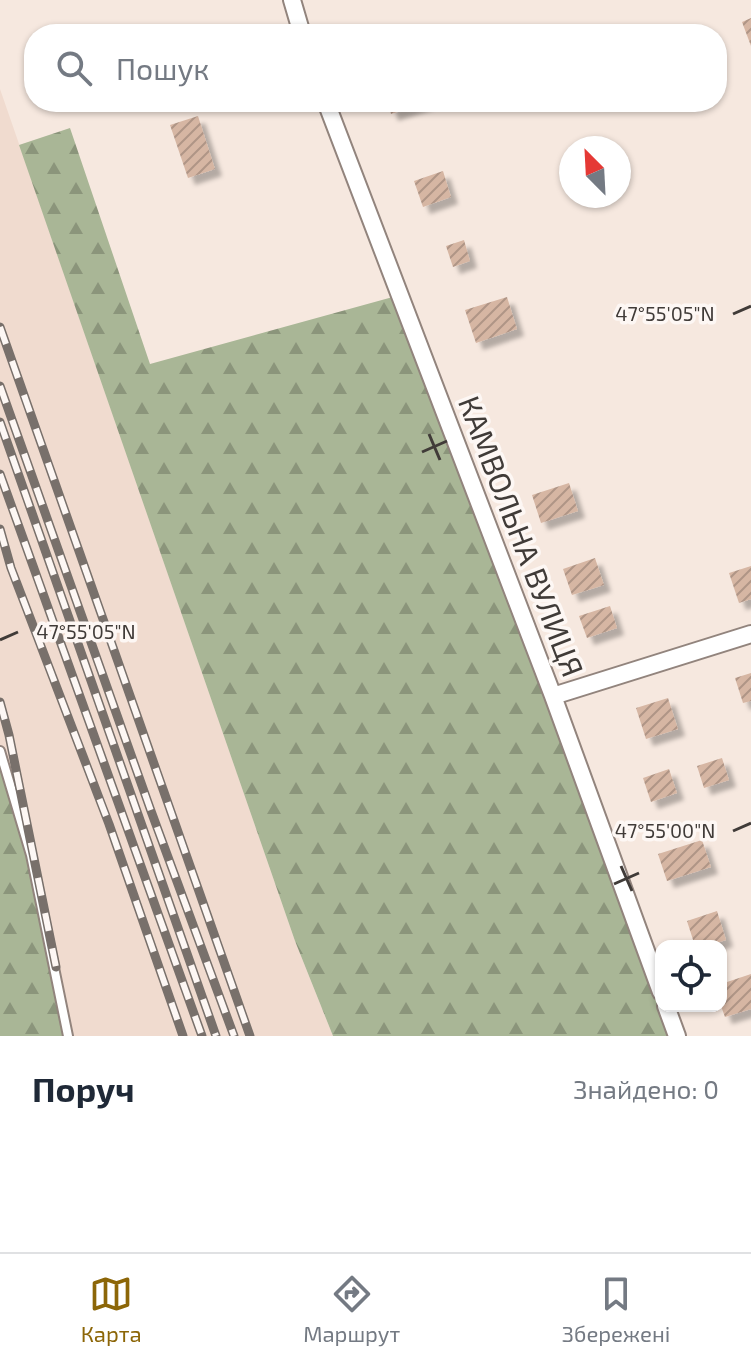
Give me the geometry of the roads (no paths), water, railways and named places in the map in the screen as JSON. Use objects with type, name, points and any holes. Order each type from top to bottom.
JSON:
[{"type":"street","points":[[292,0],[299,24]]},
{"type":"street","name":"КАМВОЛЬНА ВУЛИЦЯ","points":[[330,112],[553,696],[655,976]]},
{"type":"street","points":[[553,696],[751,634]]},
{"type":"street","points":[[668,1012],[677,1036]]},
{"type":"lane","points":[[0,751],[31,855],[68,1036]]},
{"type":"railway","points":[[0,327],[250,1036]]},
{"type":"railway","points":[[0,386],[234,1036]]},
{"type":"railway","points":[[0,422],[216,1036]]},
{"type":"railway","points":[[0,474],[202,1036]]},
{"type":"railway","points":[[0,529],[11,568],[109,824],[183,1036]]},
{"type":"railway","points":[[0,702],[56,967]]}]
